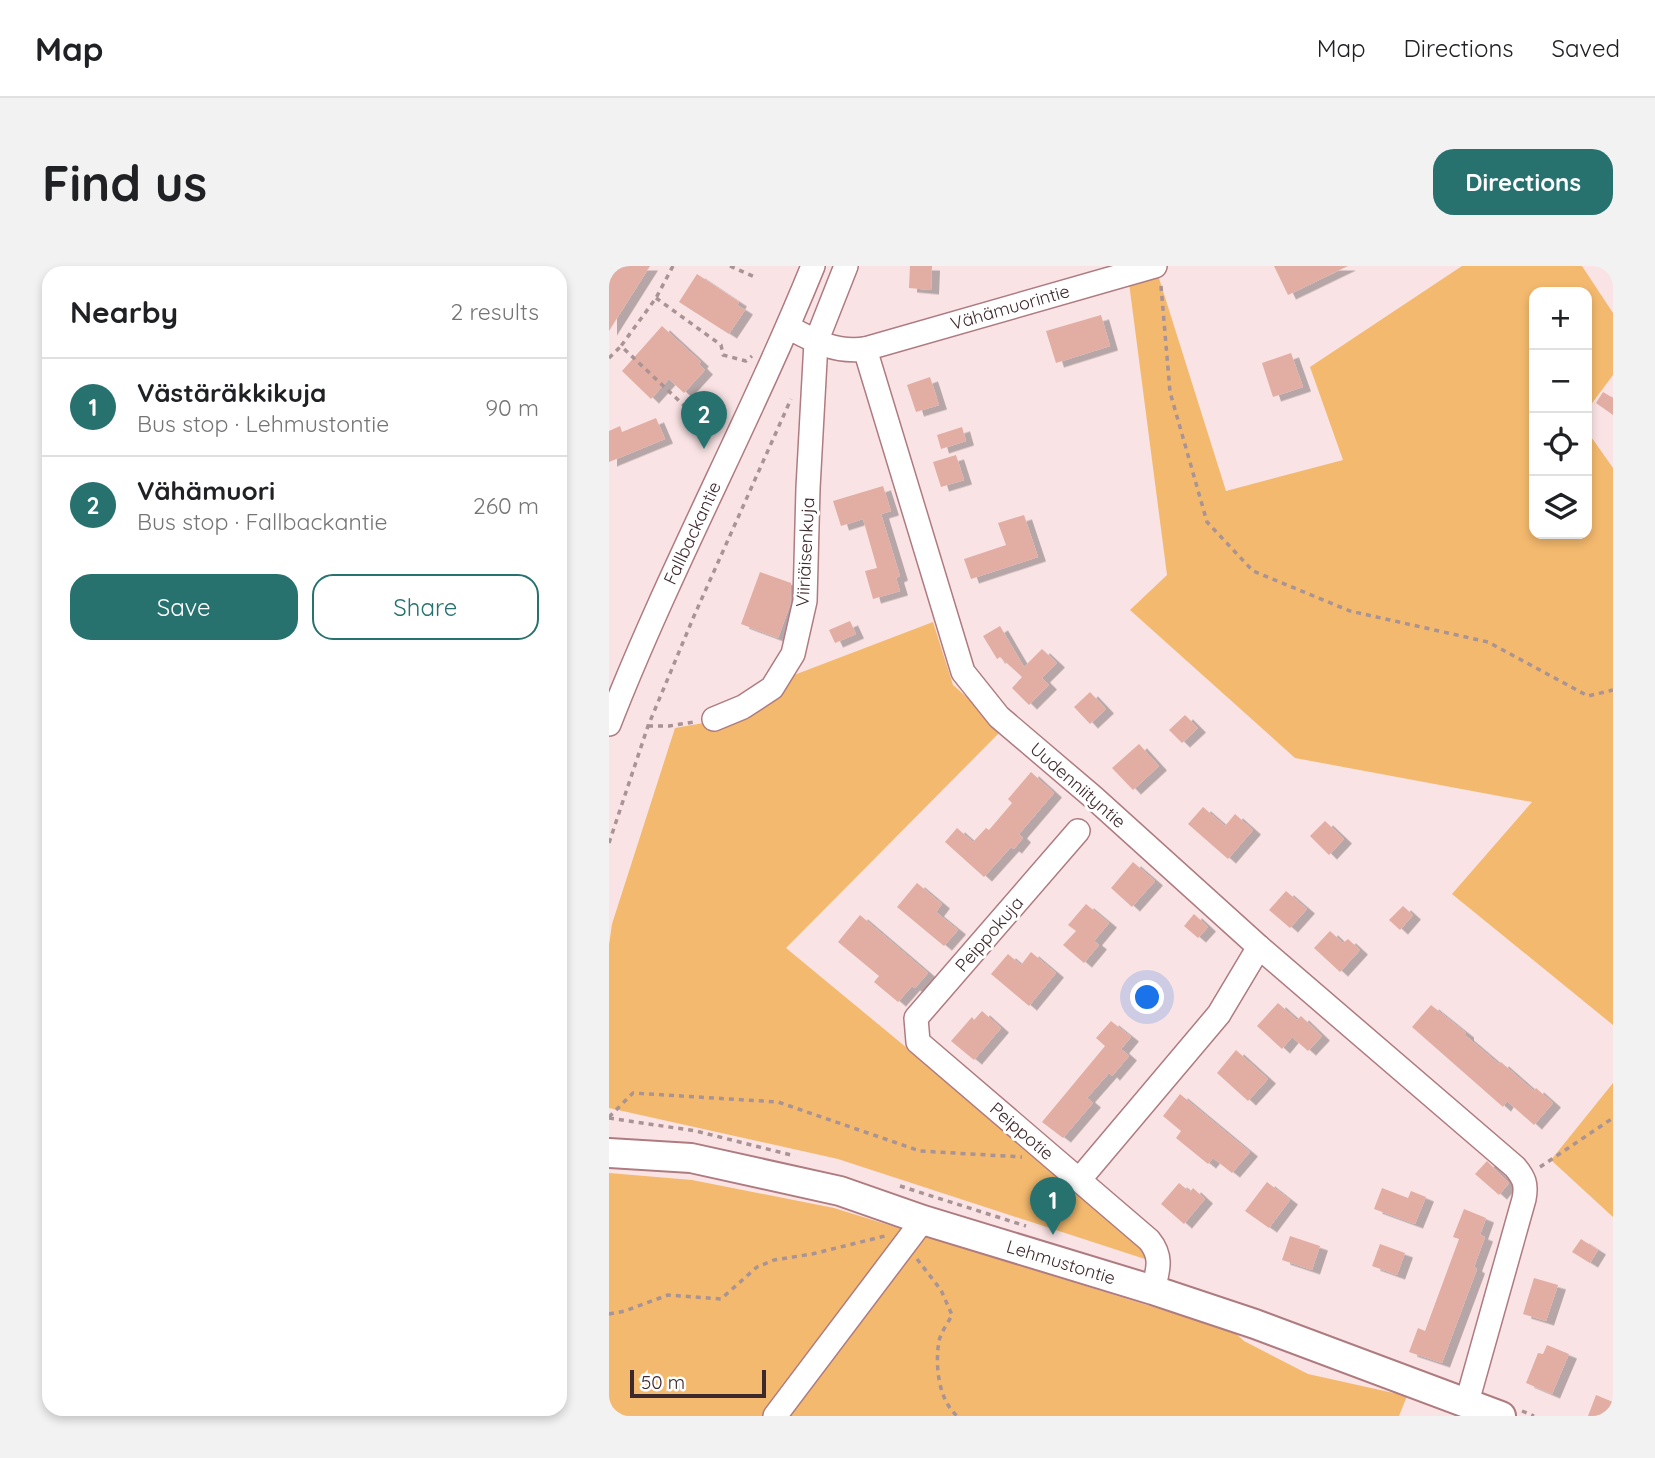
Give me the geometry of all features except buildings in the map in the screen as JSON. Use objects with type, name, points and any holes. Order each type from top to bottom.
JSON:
[{"type":"main road","name":"Lehmustontie","points":[[609,1153],[691,1158],[840,1191],[923,1220],[1255,1324],[1501,1416]]},
{"type":"street","name":"Fallbackantie","points":[[609,724],[636,655],[788,327],[813,266]]},
{"type":"street","name":"Viiriäisenkuja","points":[[714,719],[743,707],[772,688],[793,654],[805,600],[808,475],[816,342],[846,266]]},
{"type":"street","name":"Vähämuorintie","points":[[865,349],[1157,272]]},
{"type":"street","points":[[788,327],[816,342],[847,351],[865,349]]},
{"type":"street","name":"Uudenniityntie","points":[[865,349],[963,672],[999,717],[1519,1173]]},
{"type":"street","name":"Peippokuja","points":[[918,1042],[916,1018],[1078,831]]},
{"type":"street","points":[[1079,1180],[1219,1014],[1259,947]]},
{"type":"street","name":"Peippotie","points":[[918,1042],[1149,1240],[1158,1251],[1158,1271],[1153,1290]]},
{"type":"street","points":[[1467,1402],[1524,1199],[1526,1188],[1519,1173]]},
{"type":"street","points":[[775,1416],[923,1220]]},
{"type":"path","points":[[609,358],[656,298],[673,266]]},
{"type":"path","points":[[730,266],[757,278]]},
{"type":"path","points":[[1157,272],[1170,392],[1207,522],[1253,570],[1350,611],[1488,642],[1588,696],[1613,690]]},
{"type":"path","points":[[656,298],[721,345],[723,355]]},
{"type":"path","points":[[621,346],[692,412]]},
{"type":"path","points":[[609,843],[611,824],[648,726],[794,393]]},
{"type":"path","points":[[648,726],[669,726],[714,719]]},
{"type":"path","points":[[609,1116],[633,1093],[778,1102],[921,1151],[1055,1159]]},
{"type":"path","points":[[1519,1173],[1613,1118]]},
{"type":"path","points":[[609,1314],[668,1295],[721,1299],[757,1268],[774,1260],[812,1254],[890,1235],[905,1244],[940,1290],[952,1315],[939,1338],[938,1369],[947,1407],[957,1416]]},
{"type":"shaded area","points":[[1462,266],[1582,266],[1613,313],[1613,375],[1592,403],[1592,287],[1529,287],[1529,539],[1592,539],[1592,438],[1613,468],[1613,1025],[1452,894],[1532,802],[1295,758],[1130,610],[1167,575],[1129,283],[1158,275],[1226,491],[1343,460],[1310,367]]},
{"type":"shaded area","points":[[933,622],[953,685],[1003,729],[786,948],[1149,1248],[1148,1260],[838,1159],[609,1108],[609,945],[612,924],[675,728],[715,721],[781,680]]},
{"type":"shaded area","points":[[1613,1083],[1613,1217],[1551,1160]]},
{"type":"shaded area","points":[[609,1173],[692,1180],[834,1208],[1234,1332],[1244,1341],[1308,1374],[1407,1396],[1399,1416],[609,1416]]},
{"type":"place","name":"Vähämuori","points":[[704,449]]},
{"type":"place","name":"Västäräkkikuja","points":[[1053,1235]]}]
